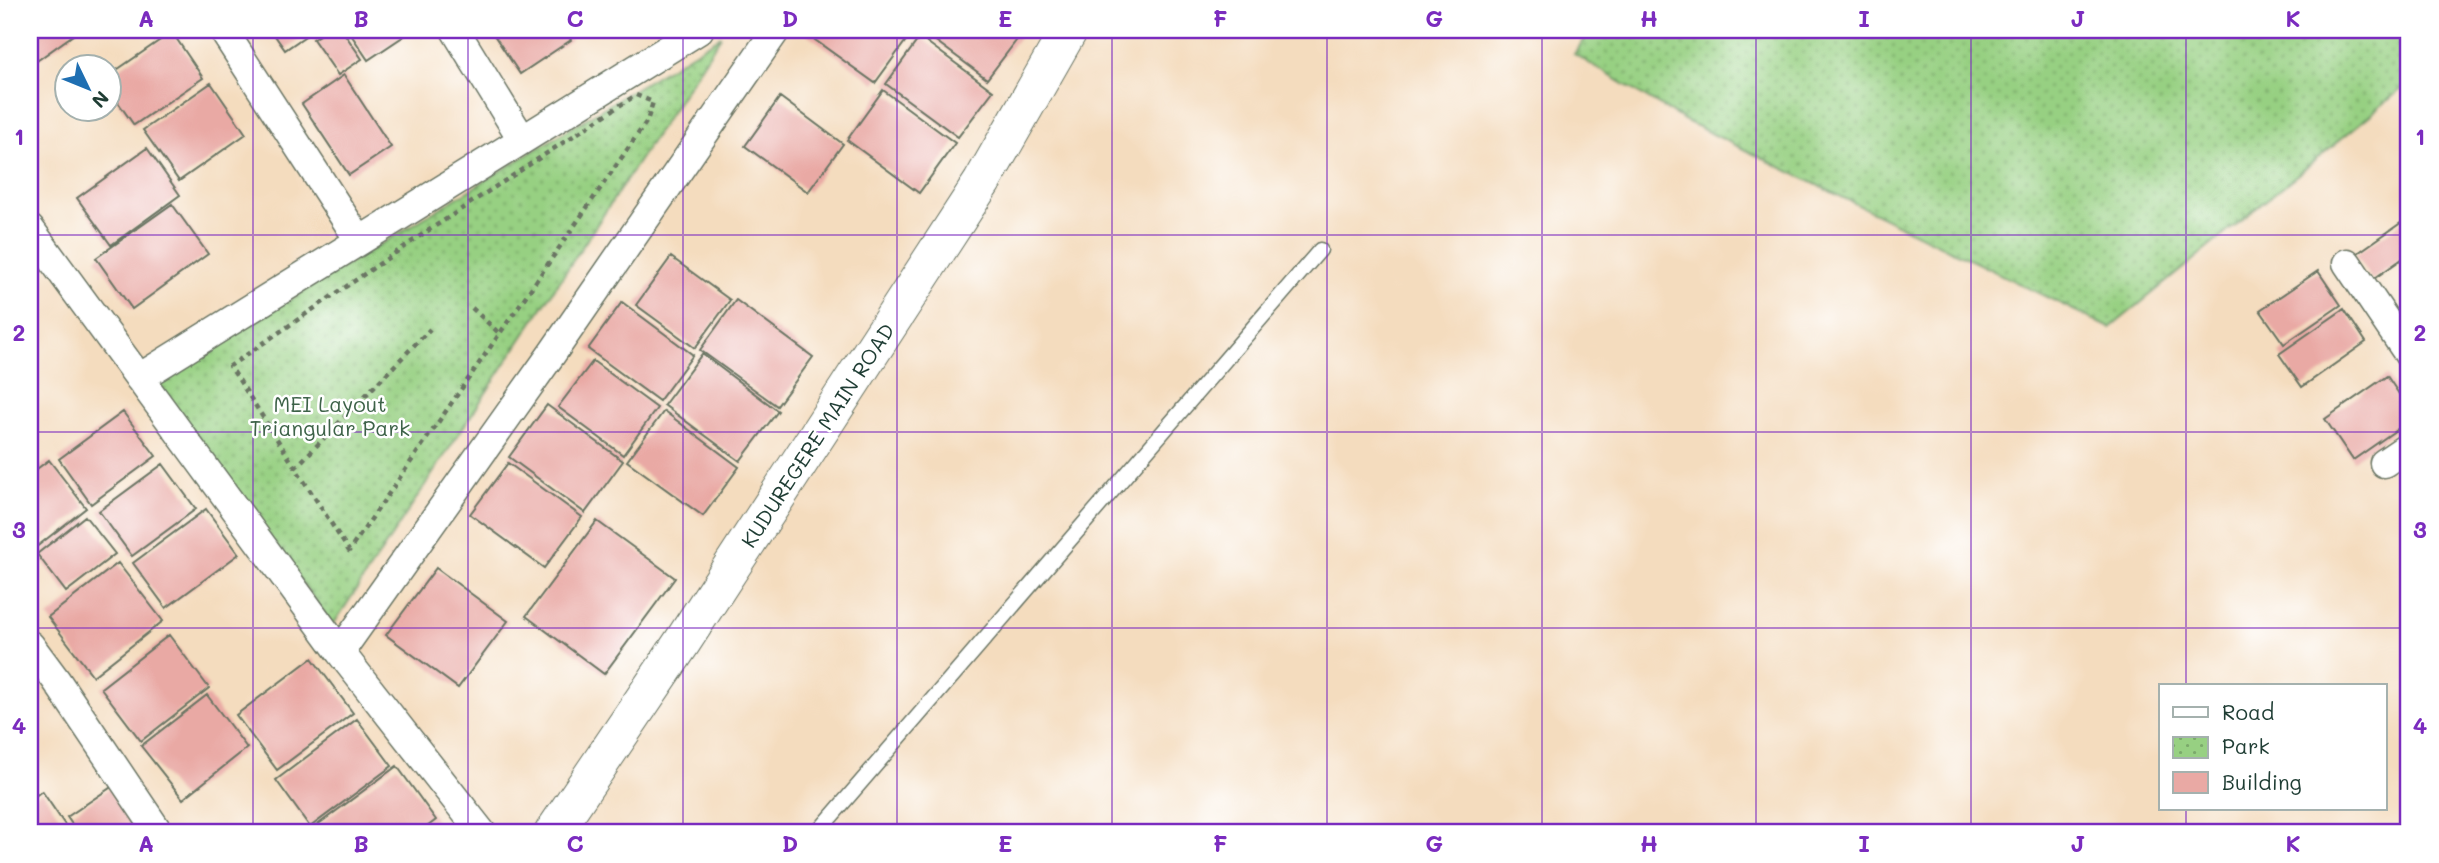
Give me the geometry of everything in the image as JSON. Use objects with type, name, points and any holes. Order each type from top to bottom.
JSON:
[{"type":"street","points":[[223,30],[359,240]]},
{"type":"street","points":[[455,30],[522,139]]},
{"type":"street","points":[[340,652],[551,355],[776,30]]},
{"type":"street","name":"KUDUREGERE MAIN ROAD","points":[[553,833],[681,644],[982,182],[1069,30]]},
{"type":"street","points":[[139,378],[688,32]]},
{"type":"street","points":[[30,229],[340,652],[482,833]]},
{"type":"street","points":[[2347,264],[2409,355]]},
{"type":"street","points":[[2384,463],[2409,446]]},
{"type":"street","points":[[30,645],[159,833]]},
{"type":"lane","points":[[817,833],[1320,250]]},
{"type":"path","points":[[636,95],[653,102],[647,121],[349,551],[295,468],[230,366],[636,95]]},
{"type":"path","points":[[472,308],[500,334]]},
{"type":"path","points":[[295,468],[429,329]]},
{"type":"green space","points":[[1592,30],[2409,30],[2409,83],[2110,328],[1684,120],[1574,54]]},
{"type":"green space","name":"MEI Layout Triangular Park","points":[[721,36],[333,625],[156,382]]},
{"type":"building","points":[[30,30],[69,30],[73,35],[31,65]]},
{"type":"building","points":[[271,30],[314,30],[285,50]]},
{"type":"building","points":[[327,30],[342,30],[362,59],[338,75],[313,39]]},
{"type":"building","points":[[348,30],[413,30],[368,60]]},
{"type":"building","points":[[502,30],[565,30],[571,40],[520,74],[494,35]]},
{"type":"building","points":[[903,30],[910,35],[875,83],[804,32]]},
{"type":"building","points":[[921,30],[1010,30],[1019,37],[987,79]]},
{"type":"building","points":[[172,32],[203,78],[134,125],[122,108],[122,66]]},
{"type":"building","points":[[920,37],[993,91],[958,137],[886,84]]},
{"type":"building","points":[[344,75],[391,147],[349,175],[302,104]]},
{"type":"building","points":[[211,83],[246,134],[179,181],[143,130]]},
{"type":"building","points":[[883,90],[955,143],[919,193],[847,140]]},
{"type":"building","points":[[780,97],[843,144],[808,192],[745,146]]},
{"type":"building","points":[[147,148],[180,195],[111,245],[77,198]]},
{"type":"building","points":[[172,204],[208,254],[132,309],[96,258]]},
{"type":"building","points":[[2405,220],[2409,227],[2409,254],[2372,280],[2355,255]]},
{"type":"building","points":[[671,257],[730,300],[695,348],[636,305]]},
{"type":"building","points":[[2318,271],[2341,305],[2284,344],[2260,310]]},
{"type":"building","points":[[736,300],[813,357],[777,406],[700,350]]},
{"type":"building","points":[[622,302],[693,355],[659,401],[588,349]]},
{"type":"building","points":[[2344,309],[2366,342],[2302,387],[2279,354]]},
{"type":"building","points":[[702,354],[778,411],[740,461],[664,405]]},
{"type":"building","points":[[593,361],[657,408],[623,455],[558,407]]},
{"type":"building","points":[[2387,376],[2409,409],[2409,421],[2353,460],[2325,419]]},
{"type":"building","points":[[547,405],[623,461],[585,513],[509,457]]},
{"type":"building","points":[[664,411],[739,467],[703,516],[627,461]]},
{"type":"building","points":[[123,412],[156,456],[91,504],[59,459]]},
{"type":"building","points":[[49,460],[86,508],[30,552],[30,474]]},
{"type":"building","points":[[508,463],[582,517],[544,568],[470,514]]},
{"type":"building","points":[[163,464],[196,509],[132,556],[99,511]]},
{"type":"building","points":[[206,509],[239,554],[166,608],[133,563]]},
{"type":"building","points":[[85,516],[115,554],[66,592],[37,554]]},
{"type":"building","points":[[597,521],[675,578],[604,674],[526,616]]},
{"type":"building","points":[[118,563],[163,621],[93,676],[48,617]]},
{"type":"building","points":[[436,568],[508,621],[458,688],[386,635]]},
{"type":"building","points":[[169,635],[209,688],[141,741],[101,688]]},
{"type":"building","points":[[312,658],[353,713],[277,770],[236,715]]},
{"type":"building","points":[[207,695],[247,748],[183,799],[141,746]]},
{"type":"building","points":[[357,719],[392,766],[310,827],[276,780]]},
{"type":"building","points":[[397,766],[436,820],[419,833],[321,833],[316,826]]},
{"type":"building","points":[[116,784],[149,833],[78,833],[67,817]]},
{"type":"building","points":[[42,791],[67,828],[59,833],[30,833],[30,800]]}]
